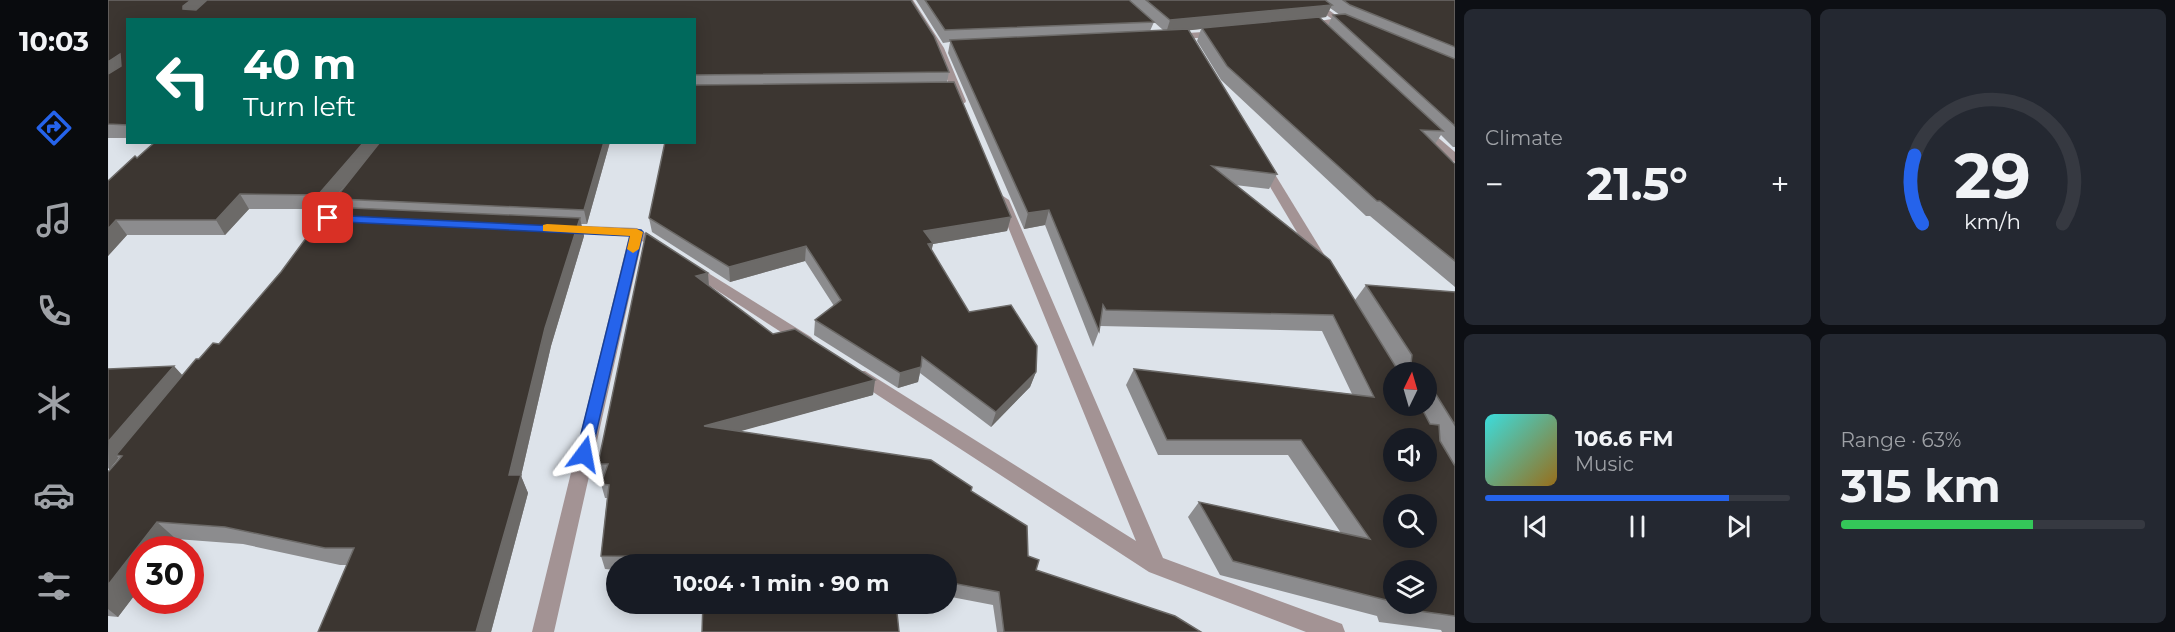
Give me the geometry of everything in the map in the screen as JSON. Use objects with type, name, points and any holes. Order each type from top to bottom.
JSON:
[{"type":"street","points":[[909,0],[945,47],[951,90],[966,112]]},
{"type":"street","points":[[1309,0],[1350,25]]},
{"type":"street","points":[[1303,26],[1340,21]]},
{"type":"street","points":[[1315,24],[1332,40]]},
{"type":"street","points":[[1163,38],[1190,42],[1234,32]]},
{"type":"street","points":[[1414,119],[1455,158]]},
{"type":"street","points":[[1254,149],[1327,271]]},
{"type":"street","points":[[998,190],[1156,565]]},
{"type":"street","points":[[542,228],[637,232],[817,348]]},
{"type":"street","points":[[543,632],[637,232]]},
{"type":"street","points":[[847,367],[1156,565],[1334,632]]},
{"type":"building","points":[[108,0],[191,0],[183,6],[183,9],[196,10],[207,0],[911,0],[934,36],[949,72],[696,75],[696,18],[126,18],[126,125],[108,124],[108,74],[121,66],[120,54],[108,62]]},
{"type":"building","points":[[925,0],[1129,0],[1154,22],[945,30]]},
{"type":"building","points":[[1146,0],[1325,0],[1332,5],[1170,20]]},
{"type":"building","points":[[1343,0],[1455,0],[1455,47],[1350,5]]},
{"type":"building","points":[[1345,14],[1455,59],[1455,126],[1333,15]]},
{"type":"building","points":[[1319,17],[1443,131],[1421,130],[1455,164],[1455,261],[1380,201],[1377,201],[1227,66],[1202,28]]},
{"type":"building","points":[[1188,29],[1277,174],[1212,166],[1330,260],[1393,362],[1383,362],[1383,416],[1426,416],[1430,424],[1439,425],[1440,441],[1455,466],[1455,616],[1437,614],[1437,560],[1383,560],[1383,599],[1233,561],[1199,502],[1370,539],[1301,440],[1167,440],[1134,369],[1374,397],[1333,315],[1106,310],[1103,305],[1099,331],[1049,210],[1028,213],[950,40]]},
{"type":"building","points":[[954,82],[1011,217],[924,231],[933,243],[928,244],[969,312],[1011,305],[1037,346],[1036,372],[996,412],[922,357],[921,367],[900,373],[815,320],[841,300],[806,246],[729,267],[649,218],[665,144],[696,144],[696,85]]},
{"type":"building","points":[[153,144],[362,144],[318,195],[240,194],[216,220],[116,220],[108,229],[108,181],[135,156],[137,158]]},
{"type":"building","points":[[378,144],[603,144],[584,210],[339,199],[342,195],[338,195]]},
{"type":"building","points":[[329,207],[580,218],[545,328],[509,475],[521,475],[476,632],[318,632],[354,548],[325,548],[225,527],[157,522],[146,536],[126,536],[126,562],[108,585],[108,472],[122,456],[116,455],[196,359],[199,359],[213,343],[219,344],[281,272]]},
{"type":"building","points":[[646,233],[708,273],[696,276],[773,334],[795,329],[875,380],[704,426],[931,460],[972,487],[971,491],[1027,526],[1028,556],[1039,560],[1036,570],[1175,616],[1201,632],[1004,632],[999,592],[957,584],[957,554],[606,554],[606,556],[601,556],[609,485],[601,484],[608,464],[598,464]]},
{"type":"building","points":[[1366,285],[1455,292],[1455,425],[1437,396],[1437,362],[1411,362],[1412,355]]},
{"type":"building","points":[[174,366],[108,442],[108,369]]},
{"type":"building","points":[[703,614],[897,614],[899,632],[702,632]]},
{"type":"slow traffic","points":[[547,228],[637,232],[633,249]]},
{"type":"route","points":[[328,218],[637,232],[584,454]]}]
